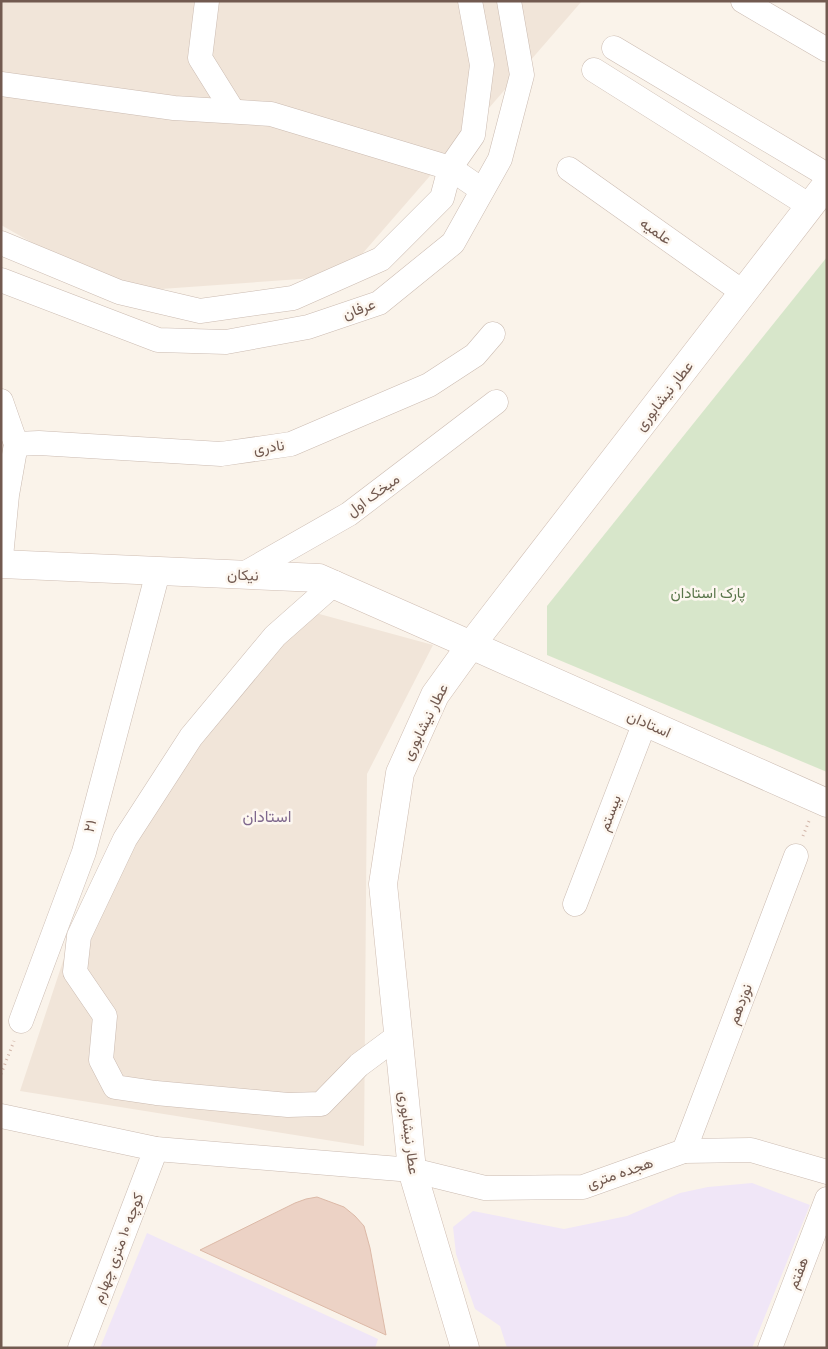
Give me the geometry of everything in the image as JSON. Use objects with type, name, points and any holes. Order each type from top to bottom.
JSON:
[{"type":"main road","name":"عطار نیشابوری","points":[[465,1348],[412,1170],[383,884],[400,773],[435,695],[471,645],[827,184]]},
{"type":"main road","name":"نیکان","points":[[1,564],[319,578],[335,583],[471,645]]},
{"type":"main road","name":"استادان","points":[[471,645],[821,801]]},
{"type":"street","points":[[207,1],[200,58],[233,112]]},
{"type":"street","points":[[1,243],[119,292],[200,311],[293,298],[381,259],[442,198],[450,168],[473,135],[482,65],[470,1]]},
{"type":"street","name":"عرفان","points":[[1,280],[158,340],[226,342],[308,327],[379,303],[453,243],[500,158],[522,75],[509,1]]},
{"type":"street","points":[[742,1],[827,50]]},
{"type":"street","points":[[614,48],[827,175]]},
{"type":"street","points":[[594,70],[810,206]]},
{"type":"street","points":[[1,84],[174,108],[271,114],[450,168],[482,190]]},
{"type":"street","name":"علمیه","points":[[569,169],[744,293]]},
{"type":"street","name":"نادری","points":[[16,444],[39,443],[220,454],[291,444],[428,385],[475,355],[493,334]]},
{"type":"street","points":[[1,400],[16,444],[7,495],[1,557]]},
{"type":"street","name":"میخک اول","points":[[242,575],[349,514],[496,402]]},
{"type":"street","name":"۲۱","points":[[21,1021],[84,852],[158,572]]},
{"type":"street","points":[[335,583],[275,636],[191,737],[126,839],[79,936],[74,972],[105,1016],[101,1060],[116,1087],[156,1093],[288,1105],[321,1104],[359,1065],[398,1036]]},
{"type":"street","name":"بیستم","points":[[575,904],[645,722]]},
{"type":"street","name":"نوزدهم","points":[[684,1151],[796,856]]},
{"type":"street","name":"هجده متری","points":[[1,1116],[156,1149],[412,1170],[485,1188],[583,1187],[684,1151],[750,1150],[827,1172]]},
{"type":"street","name":"کوچه ۱۰ متری چهارم","points":[[80,1348],[156,1149]]},
{"type":"street","name":"هفتم","points":[[770,1348],[827,1199]]},
{"type":"path","points":[[796,856],[821,801]]},
{"type":"path","points":[[1,1074],[21,1021]]},
{"type":"shaded area","points":[[1,1],[582,1],[343,276],[119,292],[1,225]]},
{"type":"shaded area","points":[[290,606],[433,645],[367,774],[364,1146],[20,1091],[82,904],[114,834],[198,709]]},
{"type":"shaded area","points":[[752,1183],[810,1205],[752,1348],[507,1348],[500,1326],[475,1309],[456,1254],[453,1227],[473,1211],[564,1229],[627,1216],[680,1193],[708,1187]]},
{"type":"shaded area","points":[[147,1233],[378,1339],[375,1348],[100,1348]]},
{"type":"green space","name":"پارک استادان","points":[[827,257],[827,772],[547,655],[547,606]]},
{"type":"building","points":[[317,1197],[344,1207],[364,1226],[370,1248],[386,1335],[200,1250],[295,1203]]},
{"type":"district","name":"استادان","points":[[267,816]]}]
